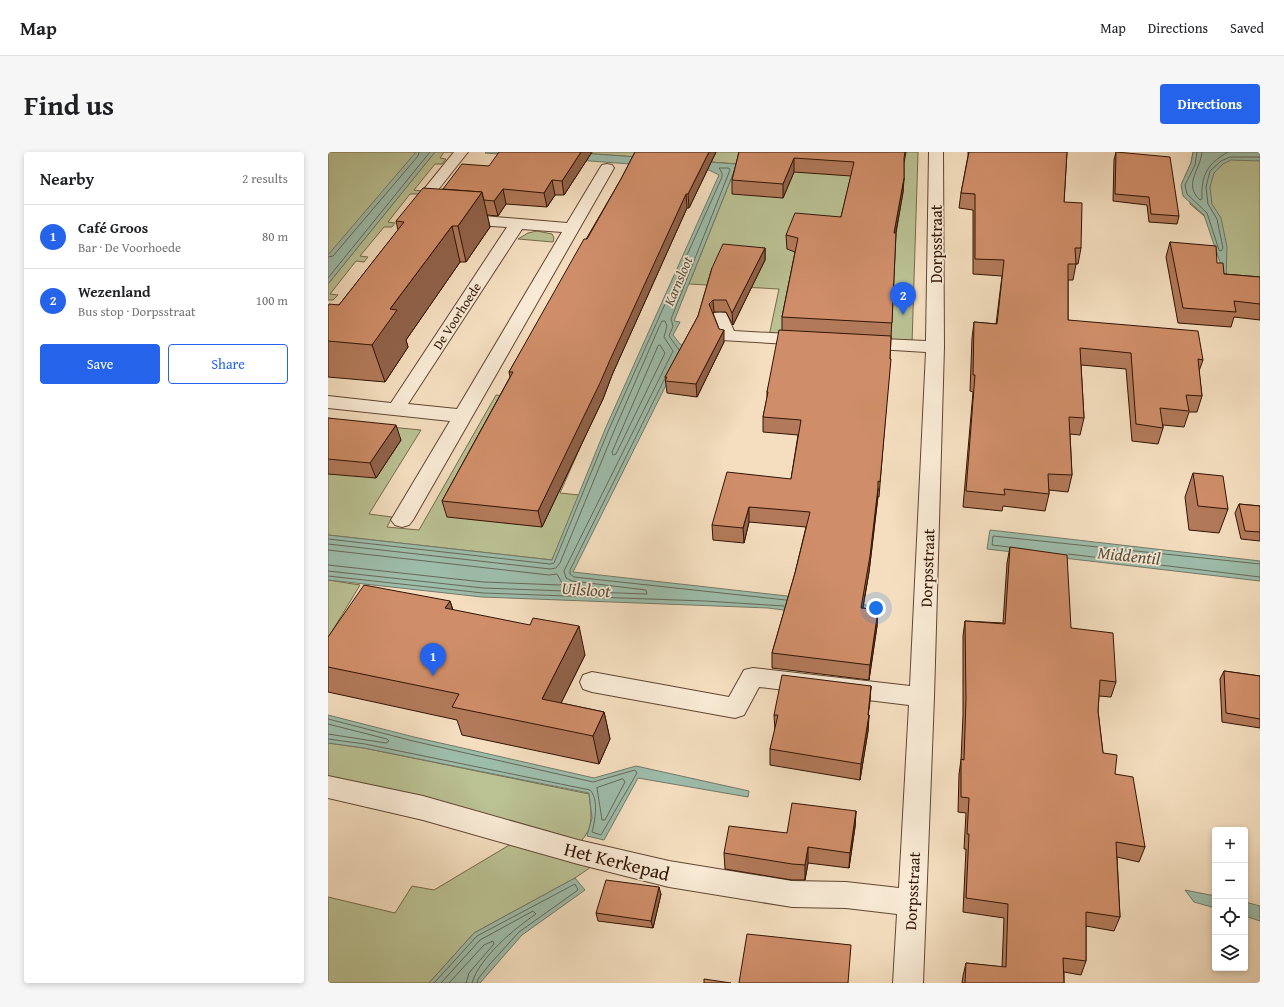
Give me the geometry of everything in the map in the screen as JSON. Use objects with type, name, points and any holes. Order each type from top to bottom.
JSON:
[{"type":"street","points":[[414,218],[461,152]]},
{"type":"street","name":"Dorpsstraat","points":[[908,983],[922,697],[935,347],[936,152]]},
{"type":"street","points":[[402,520],[607,168]]},
{"type":"street","points":[[449,218],[572,228]]},
{"type":"street","name":"De Voorhoede","points":[[396,409],[518,223]]},
{"type":"street","points":[[720,317],[726,336],[935,347]]},
{"type":"street","points":[[328,402],[463,416]]},
{"type":"street","points":[[592,682],[734,708],[753,677],[922,697]]},
{"type":"street","name":"Het Kerkepad","points":[[328,788],[423,808],[578,852],[669,874],[792,894],[846,895],[911,903]]},
{"type":"shaded area","points":[[328,152],[426,152],[328,271]]},
{"type":"shaded area","points":[[435,152],[444,152],[440,158],[446,159],[442,164],[435,164],[414,190],[421,191],[418,194],[410,194],[388,222],[395,223],[392,227],[384,227],[360,256],[368,257],[364,262],[356,261],[330,294],[338,295],[333,300],[328,300],[328,284]]},
{"type":"shaded area","points":[[566,152],[684,152],[680,160]]},
{"type":"shaded area","points":[[690,152],[918,152],[912,344],[769,336],[779,289],[689,284],[737,164],[686,160]]},
{"type":"shaded area","points":[[1193,152],[1260,152],[1260,288],[1218,285],[1225,243],[1218,224],[1203,215],[1190,204],[1182,183],[1191,163]]},
{"type":"shaded area","points":[[537,231],[552,234],[554,238],[553,242],[518,239],[528,233]]},
{"type":"shaded area","points":[[496,395],[599,405],[560,493],[579,495],[552,560],[328,535],[328,421],[421,430],[369,514],[392,517],[387,527],[419,530]]},
{"type":"shaded area","points":[[328,580],[360,585],[328,638]]},
{"type":"shaded area","points":[[328,743],[364,748],[589,794],[591,814],[590,826],[588,832],[579,843],[328,779]]},
{"type":"shaded area","points":[[511,844],[591,867],[575,878],[474,933],[429,983],[328,983],[328,897],[395,913],[412,886],[434,890]]},
{"type":"water","points":[[416,152],[435,152],[328,284],[328,255]]},
{"type":"water","points":[[566,152],[737,164],[674,321],[680,322],[673,335],[680,344],[685,347],[573,572],[867,605],[865,620],[768,608],[482,597],[328,580],[328,535],[552,560],[606,427],[719,175],[709,170],[485,153]]},
{"type":"water","points":[[1193,152],[1260,152],[1260,161],[1231,160],[1223,164],[1214,173],[1210,187],[1212,204],[1221,218],[1227,247],[1226,280],[1204,215],[1183,196],[1181,185],[1191,163]]},
{"type":"water","name":"Middentil","points":[[990,530],[1260,561],[1260,581],[987,549]]},
{"type":"water","points":[[328,715],[414,737],[594,778],[636,766],[749,791],[748,797],[638,778],[604,840],[587,836],[592,818],[589,793],[364,748],[328,743]]},
{"type":"water","points":[[575,878],[585,890],[522,935],[480,983],[429,983],[474,933]]},
{"type":"water","points":[[1185,890],[1212,895],[1212,907],[1194,902]]},
{"type":"water","points":[[1248,903],[1260,906],[1260,921],[1248,917]]},
{"type":"building","points":[[499,152],[581,152],[562,181],[552,180],[544,193],[503,189],[494,201],[484,200],[482,192],[443,189],[462,164],[489,166]]},
{"type":"building","points":[[635,152],[709,152],[688,194],[686,194],[600,383],[538,511],[442,501],[513,372],[509,372],[584,239],[587,239]]},
{"type":"building","points":[[739,152],[905,152],[904,178],[894,233],[896,233],[892,323],[782,317],[798,238],[786,235],[795,213],[841,217],[854,162],[794,158],[783,184],[732,180]]},
{"type":"building","points":[[969,152],[1067,152],[1064,202],[1082,203],[1081,248],[1075,248],[1076,264],[1068,264],[1068,320],[1198,331],[1203,360],[1198,359],[1202,396],[1186,395],[1189,411],[1160,408],[1163,428],[1136,424],[1131,353],[1080,348],[1084,418],[1069,417],[1072,475],[1048,474],[1049,494],[1004,489],[1005,495],[966,491],[975,375],[973,375],[974,322],[997,324],[1004,260],[975,259],[975,194],[961,193]]},
{"type":"building","points":[[1116,152],[1170,157],[1179,216],[1151,214],[1149,197],[1115,194]]},
{"type":"building","points":[[423,188],[482,192],[458,226],[452,226],[390,309],[397,310],[372,345],[328,341],[329,304],[339,305],[404,222],[396,221]]},
{"type":"building","points":[[1170,242],[1216,246],[1217,263],[1223,263],[1224,274],[1260,277],[1260,304],[1234,301],[1236,312],[1183,308]]},
{"type":"building","points":[[723,244],[765,248],[732,313],[726,300],[713,300],[709,304],[719,329],[724,330],[696,384],[665,381],[667,377],[665,377],[698,316],[712,268]]},
{"type":"building","points":[[779,330],[891,336],[891,359],[880,482],[878,481],[870,556],[861,608],[878,610],[870,665],[772,653],[795,573],[810,512],[749,507],[743,528],[712,525],[727,472],[791,479],[801,420],[763,417]]},
{"type":"building","points":[[328,418],[396,425],[370,463],[328,459]]},
{"type":"building","points":[[1193,473],[1223,476],[1228,509],[1198,506]]},
{"type":"building","points":[[1239,504],[1260,506],[1260,532],[1245,531]]},
{"type":"building","points":[[1010,547],[1067,555],[1071,628],[1113,633],[1116,682],[1100,680],[1098,711],[1103,753],[1117,755],[1115,774],[1133,777],[1145,847],[1116,842],[1120,917],[1086,912],[1086,961],[1063,958],[1064,983],[965,983],[966,963],[1006,967],[1008,904],[966,898],[969,798],[961,797],[961,759],[964,760],[966,699],[965,621],[1005,624]]},
{"type":"building","points":[[364,585],[450,601],[445,608],[530,625],[533,618],[579,626],[542,699],[604,712],[593,736],[452,707],[459,694],[328,667],[328,637]]},
{"type":"building","points":[[1224,671],[1260,676],[1260,719],[1226,713]]},
{"type":"building","points":[[782,675],[871,686],[869,715],[861,764],[770,749],[778,715],[774,715]]},
{"type":"building","points":[[792,803],[856,811],[850,853],[808,847],[805,865],[724,853],[729,826],[787,833]]},
{"type":"building","points":[[606,880],[659,887],[651,921],[596,913]]},
{"type":"building","points":[[747,934],[851,945],[848,983],[739,983]]},
{"type":"building","points":[[704,979],[731,983],[704,983]]},
{"type":"place","name":"Wezenland","points":[[903,315]]},
{"type":"place","name":"Café Groos","points":[[433,676]]},
{"type":"water label","name":"Karnsloot","points":[[678,281]]},
{"type":"water label","name":"Uilsloot","points":[[586,589]]}]
